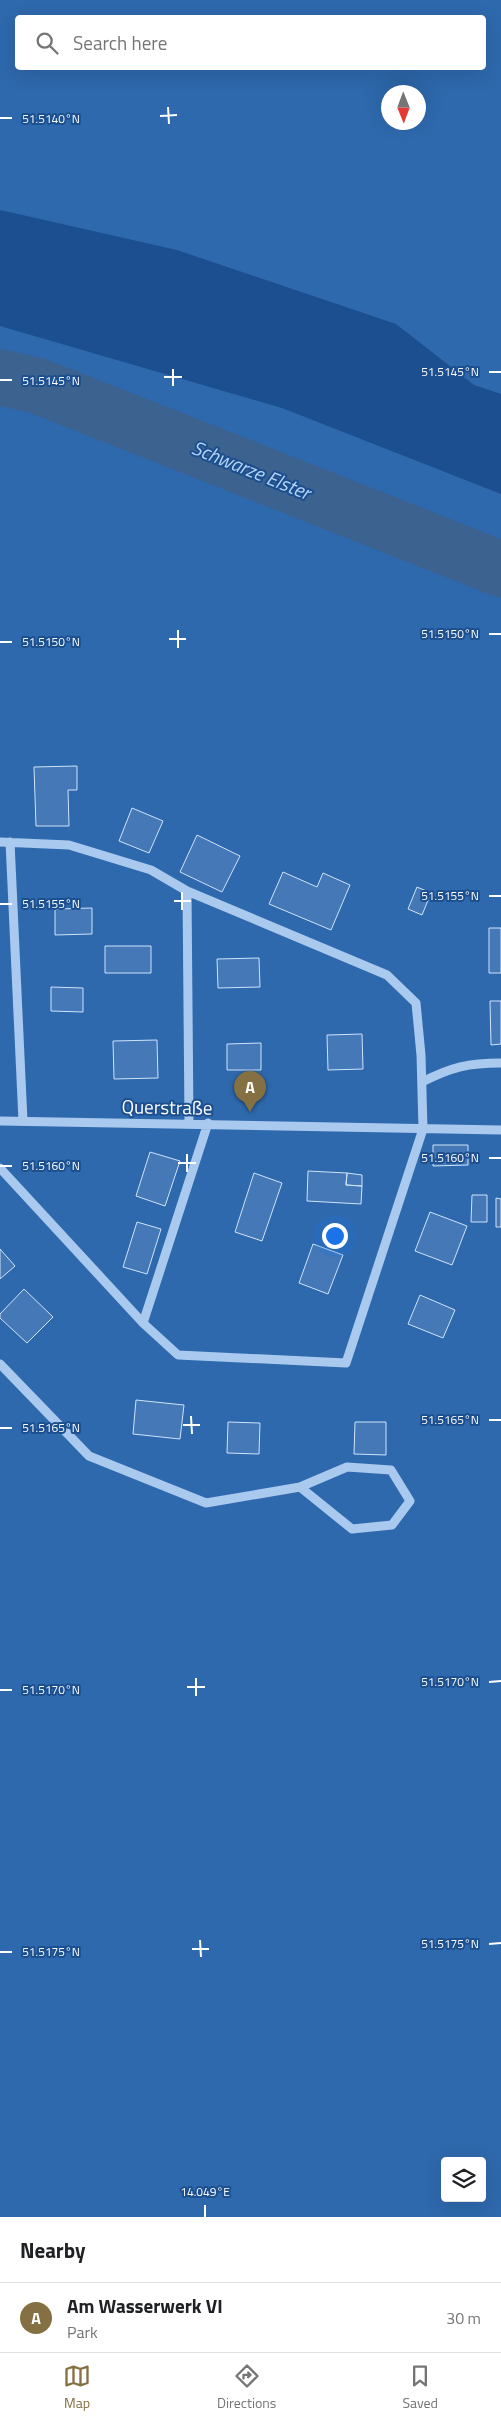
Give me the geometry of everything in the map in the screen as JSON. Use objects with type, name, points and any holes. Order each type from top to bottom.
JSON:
[{"type":"lane","points":[[0,1168],[143,1322],[178,1355],[346,1363],[423,1129],[422,1082],[416,1003],[387,975],[187,891],[151,870],[69,846],[5,842],[23,1121]]},
{"type":"lane","points":[[187,891],[189,1123]]},
{"type":"lane","points":[[422,1082],[438,1074],[470,1063],[501,1063]]},
{"type":"lane","name":"Querstraße","points":[[0,1121],[208,1123],[501,1130]]},
{"type":"lane","points":[[143,1322],[208,1123]]},
{"type":"lane","points":[[0,1364],[89,1456],[206,1503],[300,1487],[347,1467],[391,1470],[410,1501],[392,1525],[352,1529],[300,1487]]},
{"type":"shaded area","points":[[0,0],[501,0],[501,394],[474,385],[396,324],[177,250],[0,210]]},
{"type":"shaded area","points":[[0,326],[282,408],[501,494],[501,2217],[0,2217]]},
{"type":"building","points":[[77,766],[77,790],[68,790],[69,826],[36,826],[34,767]]},
{"type":"building","points":[[132,808],[163,821],[149,853],[119,841]]},
{"type":"building","points":[[197,835],[240,856],[222,892],[180,872]]},
{"type":"building","points":[[283,872],[317,887],[323,873],[350,885],[331,930],[269,904]]},
{"type":"building","points":[[417,887],[431,893],[422,915],[408,909]]},
{"type":"building","points":[[92,908],[92,934],[55,935],[55,909]]},
{"type":"building","points":[[489,928],[501,928],[501,973],[489,973]]},
{"type":"building","points":[[105,946],[151,946],[151,973],[105,973]]},
{"type":"building","points":[[259,958],[260,987],[218,988],[217,959]]},
{"type":"building","points":[[51,987],[83,988],[83,1012],[51,1011]]},
{"type":"building","points":[[490,1001],[501,1001],[501,1044],[491,1045]]},
{"type":"building","points":[[362,1034],[363,1069],[328,1070],[327,1035]]},
{"type":"building","points":[[157,1040],[158,1078],[114,1079],[113,1041]]},
{"type":"building","points":[[261,1043],[261,1070],[227,1070],[227,1044]]},
{"type":"building","points":[[433,1145],[468,1145],[468,1165],[433,1166]]},
{"type":"building","points":[[150,1152],[180,1161],[165,1206],[136,1196]]},
{"type":"building","points":[[308,1171],[347,1173],[346,1185],[362,1186],[361,1204],[307,1201]]},
{"type":"building","points":[[254,1173],[282,1183],[262,1241],[235,1232]]},
{"type":"building","points":[[347,1173],[362,1175],[362,1186],[346,1185]]},
{"type":"building","points":[[472,1195],[487,1195],[487,1222],[471,1222]]},
{"type":"building","points":[[496,1198],[501,1199],[501,1227],[496,1227]]},
{"type":"building","points":[[430,1212],[467,1226],[452,1265],[415,1251]]},
{"type":"building","points":[[137,1222],[161,1229],[147,1274],[123,1267]]},
{"type":"building","points":[[313,1244],[343,1255],[328,1294],[299,1283]]},
{"type":"building","points":[[0,1249],[15,1266],[0,1279]]},
{"type":"building","points":[[24,1289],[53,1317],[27,1343],[0,1318],[0,1314]]},
{"type":"building","points":[[420,1295],[455,1310],[443,1338],[408,1324]]},
{"type":"building","points":[[136,1400],[184,1405],[180,1439],[133,1434]]},
{"type":"building","points":[[228,1422],[260,1423],[259,1454],[227,1453]]},
{"type":"building","points":[[355,1422],[386,1422],[386,1455],[354,1454]]},
{"type":"waterway","name":"Schwarze Elster","points":[[0,377],[38,386],[501,569]]},
{"type":"place","name":"Am Wasserwerk VI","points":[[250,1112]]}]
